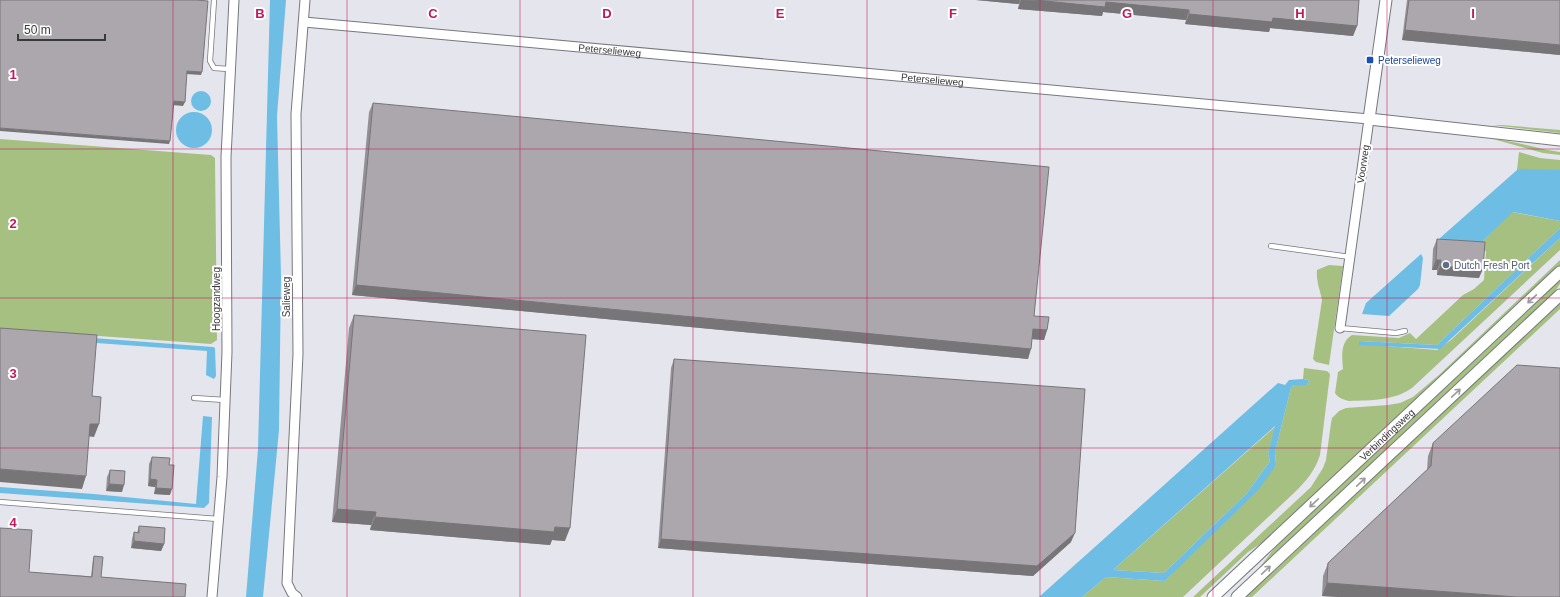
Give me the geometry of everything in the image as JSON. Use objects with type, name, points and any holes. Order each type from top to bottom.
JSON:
[{"type":"street","name":"Hoogzandweg","points":[[212,597],[222,477],[227,352],[226,157],[229,69],[234,0]]},
{"type":"street","name":"Salieweg","points":[[295,595],[287,583],[298,354],[296,114],[305,0]]},
{"type":"street","name":"Voorweg","points":[[1340,328],[1386,0]]},
{"type":"street","name":"Peterselieweg","points":[[304,22],[1369,119],[1560,140]]},
{"type":"street","name":"Verbindingsweg","points":[[1213,597],[1560,272]]},
{"type":"street","name":"Verbindingsweg","points":[[1237,597],[1560,295]]},
{"type":"lane","points":[[214,0],[210,61],[214,68],[229,69]]},
{"type":"lane","points":[[1271,246],[1350,257]]},
{"type":"lane","points":[[1340,328],[1396,333],[1405,331]]},
{"type":"lane","points":[[194,398],[225,400]]},
{"type":"lane","points":[[0,502],[218,519]]},
{"type":"green space","points":[[1492,125],[1560,130],[1560,133]]},
{"type":"green space","points":[[0,139],[211,155],[215,158],[217,340],[211,344],[0,329]]},
{"type":"green space","points":[[1493,139],[1510,141],[1560,152],[1560,155],[1543,153]]},
{"type":"green space","points":[[1519,152],[1540,158],[1560,160],[1560,170],[1517,170]]},
{"type":"green space","points":[[1512,212],[1560,221],[1560,228],[1437,345],[1359,341],[1359,344],[1437,350],[1451,340],[1560,238],[1560,250],[1412,388],[1390,398],[1382,399],[1349,401],[1338,396],[1335,393],[1338,372],[1343,369],[1343,350],[1345,342],[1348,338],[1352,335],[1399,338],[1410,333],[1416,339],[1463,295],[1474,289],[1484,280],[1486,251],[1439,248],[1439,241],[1483,241]]},
{"type":"green space","points":[[1560,260],[1560,268],[1275,534],[1248,552],[1200,597],[1193,597],[1311,487],[1323,468],[1326,460],[1332,418],[1339,411],[1346,408],[1400,403],[1413,397],[1440,374]]},
{"type":"green space","points":[[1329,265],[1343,266],[1329,365],[1316,362],[1313,359],[1322,300],[1317,270]]},
{"type":"green space","points":[[1560,278],[1560,284],[1551,297],[1262,570],[1260,567],[1282,538]]},
{"type":"green space","points":[[1560,301],[1560,309],[1252,597],[1244,597]]},
{"type":"green space","points":[[1304,368],[1327,371],[1330,374],[1320,455],[1313,471],[1299,488],[1183,597],[1082,597],[1106,577],[1165,581],[1276,465],[1275,452],[1291,388],[1294,385],[1307,385],[1309,380],[1303,379]]},
{"type":"green space","points":[[1276,426],[1268,454],[1270,461],[1247,493],[1164,573],[1113,570]]},
{"type":"water","points":[[270,0],[286,0],[277,116],[281,276],[279,430],[263,597],[246,597],[258,449]]},
{"type":"water","points":[[201,91],[208,94],[211,101],[208,108],[201,111],[194,108],[191,101],[194,94]]},
{"type":"water","points":[[198,112],[207,117],[211,123],[211,137],[207,143],[198,148],[190,148],[181,143],[177,137],[176,126],[181,117],[187,113]]},
{"type":"water","points":[[1517,170],[1560,170],[1560,221],[1513,212],[1483,241],[1439,241],[1440,238]]},
{"type":"water","points":[[1560,228],[1560,238],[1440,349],[1359,345],[1359,341],[1437,345]]},
{"type":"water","points":[[1421,254],[1423,258],[1420,285],[1418,289],[1389,316],[1362,314],[1366,303]]},
{"type":"water","points":[[0,331],[213,347],[215,348],[216,376],[214,379],[206,375],[207,351],[0,336]]},
{"type":"water","points":[[1289,380],[1309,380],[1307,385],[1294,385],[1291,388],[1275,452],[1276,465],[1259,489],[1165,581],[1106,577],[1082,597],[1039,597],[1278,383],[1285,385]],"holes":[[[1275,426],[1268,454],[1270,461],[1247,493],[1164,573],[1113,570]]]},
{"type":"water","points":[[203,416],[212,417],[209,503],[204,508],[0,493],[0,487],[196,504]]},
{"type":"building","points":[[0,0],[208,1],[202,72],[187,71],[185,102],[174,101],[170,141],[0,128]]},
{"type":"building","points":[[1035,0],[1359,0],[1357,26],[1273,18],[1272,22],[1189,14],[1189,10],[1106,2],[1105,7]]},
{"type":"building","points":[[1409,0],[1560,0],[1560,45],[1405,30]]},
{"type":"building","points":[[373,103],[1049,167],[1034,316],[1049,317],[1047,330],[1033,329],[1031,349],[356,285]]},
{"type":"building","points":[[1437,239],[1485,242],[1483,269],[1440,266],[1441,260],[1436,260]]},
{"type":"building","points":[[354,315],[586,335],[570,528],[555,527],[554,532],[375,517],[376,512],[337,509]]},
{"type":"building","points":[[0,328],[97,335],[92,396],[101,397],[99,424],[90,424],[86,476],[0,469]]},
{"type":"building","points":[[674,359],[1085,389],[1075,533],[1037,566],[661,539]]},
{"type":"building","points":[[1517,365],[1560,368],[1560,597],[1517,597],[1327,583],[1328,563],[1431,466],[1433,443]]},
{"type":"building","points":[[152,457],[170,458],[169,465],[174,465],[172,489],[156,488],[157,480],[150,479]]},
{"type":"building","points":[[110,470],[125,471],[124,485],[109,484]]},
{"type":"building","points":[[139,526],[165,528],[164,544],[134,541],[134,532],[139,533]]},
{"type":"building","points":[[0,528],[32,530],[29,572],[92,577],[94,556],[103,557],[101,577],[186,584],[185,597],[0,597]]},
{"type":"place","name":"Peterselieweg","points":[[1370,60]]},
{"type":"place","name":"Dutch Fresh Port","points":[[1446,265]]}]
